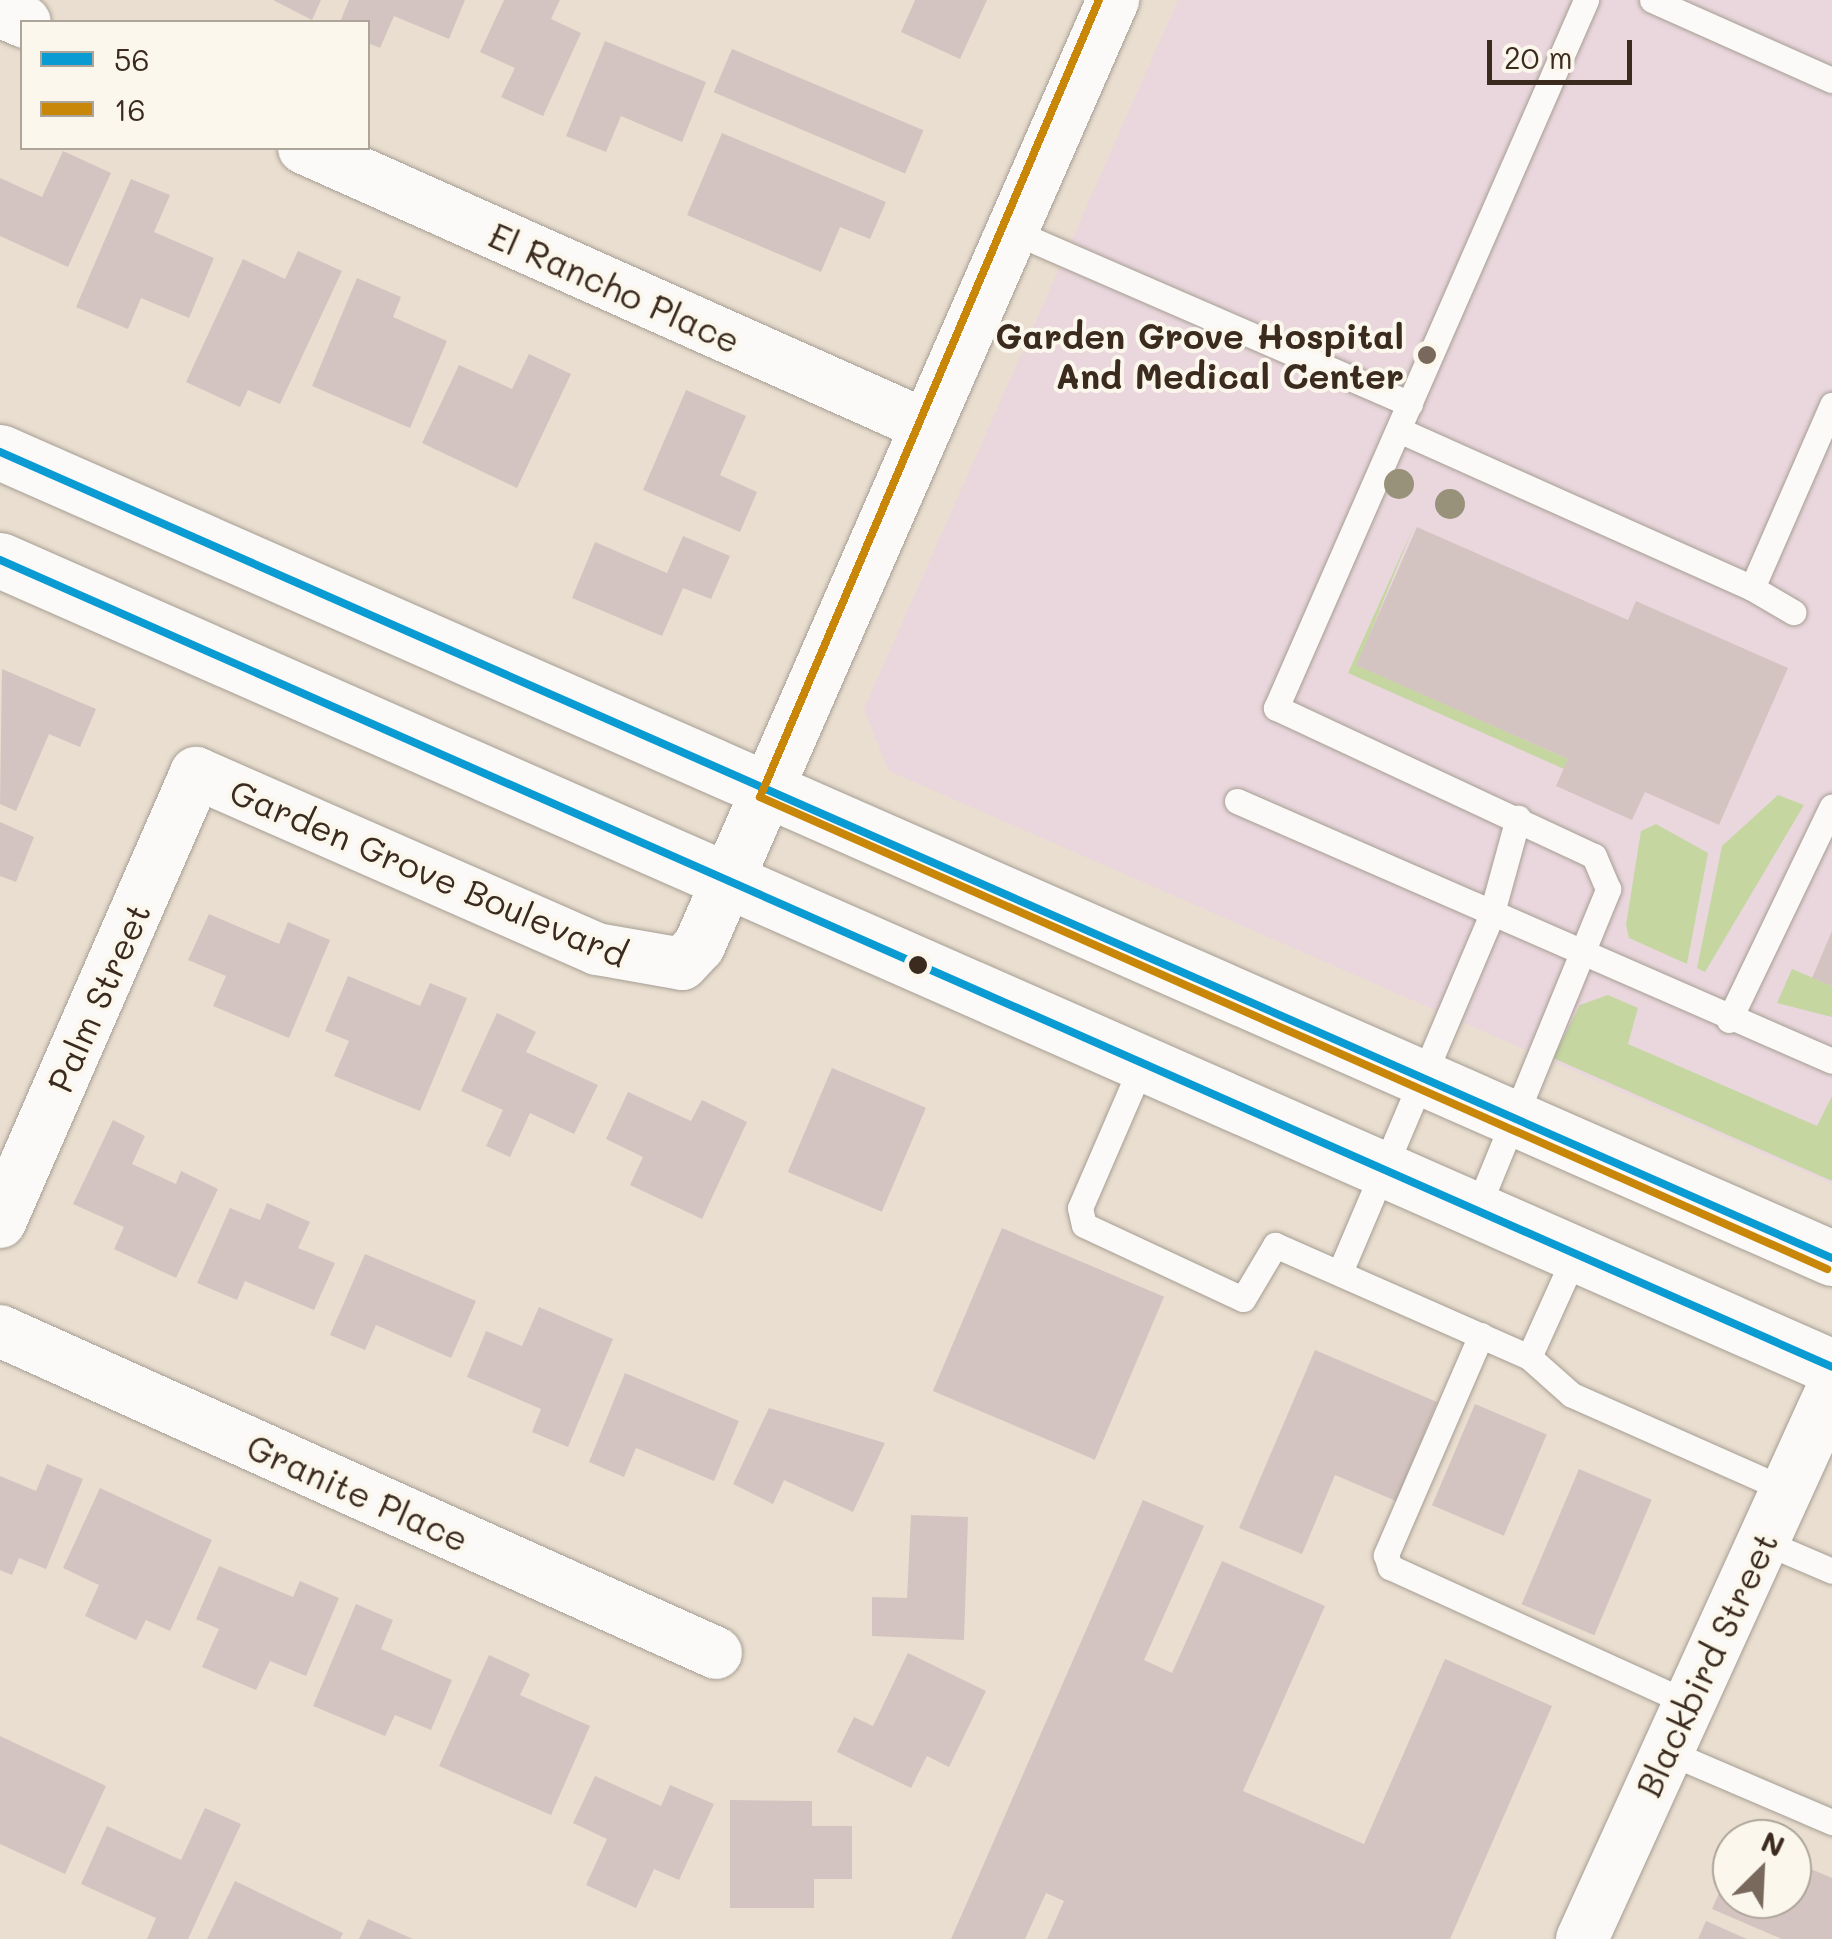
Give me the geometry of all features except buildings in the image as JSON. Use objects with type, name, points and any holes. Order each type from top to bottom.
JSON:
[{"type":"main road","points":[[0,452],[1832,1258]]},
{"type":"main road","points":[[0,560],[734,877],[1832,1367]]},
{"type":"street","points":[[734,877],[1114,0]]},
{"type":"street","name":"El Rancho Place","points":[[308,150],[927,426]]},
{"type":"street","name":"Garden Grove Boulevard","points":[[196,773],[644,963],[682,964],[734,877]]},
{"type":"street","name":"Palm Street","points":[[0,1222],[196,773]]},
{"type":"street","name":"Granite Place","points":[[0,1331],[716,1653]]},
{"type":"street","name":"Blackbird Street","points":[[1582,1939],[1832,1390]]},
{"type":"lane","points":[[1477,1209],[1608,889],[1594,856],[1276,708],[1586,0]]},
{"type":"lane","points":[[1652,0],[1832,80]]},
{"type":"lane","points":[[1012,230],[1410,404]]},
{"type":"lane","points":[[1752,588],[1832,406]]},
{"type":"lane","points":[[1398,430],[1752,588],[1793,612]]},
{"type":"lane","points":[[1237,802],[1581,956],[1832,1061]]},
{"type":"lane","points":[[1729,1020],[1823,839],[1832,806]]},
{"type":"lane","points":[[1340,1272],[1491,916],[1518,818]]},
{"type":"lane","points":[[1144,1060],[1080,1208],[1084,1225],[1243,1299],[1275,1246],[1530,1357],[1572,1395],[1786,1490]]},
{"type":"lane","points":[[1530,1357],[1576,1254]]},
{"type":"lane","points":[[1481,1336],[1386,1555],[1390,1567],[1688,1703]]},
{"type":"lane","points":[[1762,1542],[1832,1570]]},
{"type":"lane","points":[[1666,1752],[1832,1822]]},
{"type":"shaded area","name":"Garden Grove Hospital And Medical Center","points":[[1178,0],[1832,0],[1832,1184],[889,771],[864,709]]},
{"type":"green space","points":[[1414,526],[1357,665],[1568,759],[1564,769],[1348,673]]},
{"type":"green space","points":[[1778,795],[1804,805],[1705,972],[1697,968],[1722,846]]},
{"type":"green space","points":[[1656,824],[1708,853],[1687,964],[1629,938],[1626,925],[1641,831]]},
{"type":"green space","points":[[1792,969],[1832,986],[1832,1017],[1777,1003]]},
{"type":"green space","points":[[1608,995],[1638,1008],[1628,1044],[1817,1126],[1832,1096],[1832,1181],[1553,1058],[1580,1005]]},
{"type":"transit line","name":"16","points":[[1099,0],[760,797],[1827,1269]]},
{"type":"transit line","name":"56","points":[[0,452],[1832,1258]]},
{"type":"transit line","name":"56","points":[[0,560],[1832,1367]]},
{"type":"place","name":"Garden Grove Hospital And Medical Center","points":[[1427,355]]}]
